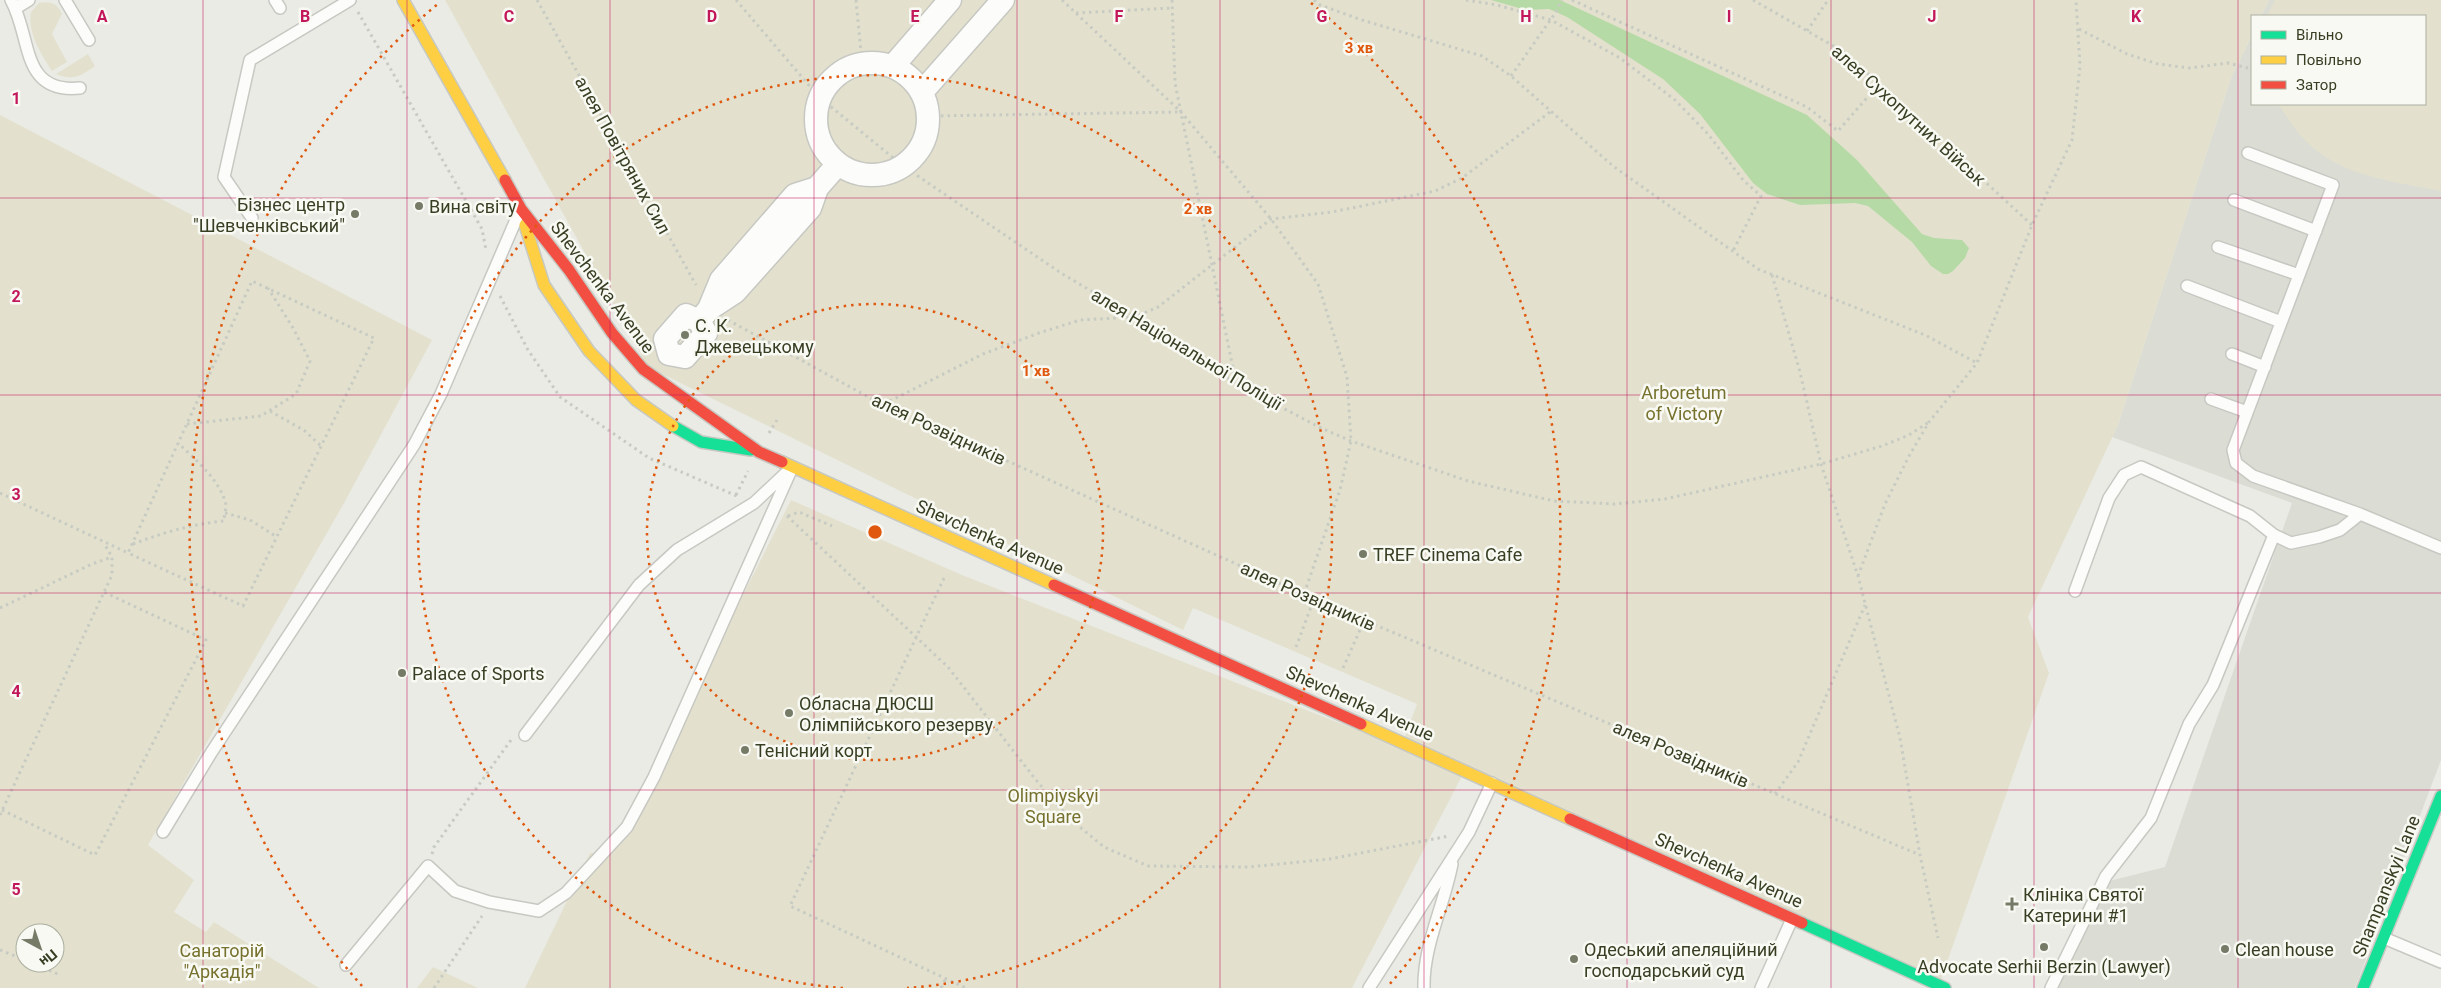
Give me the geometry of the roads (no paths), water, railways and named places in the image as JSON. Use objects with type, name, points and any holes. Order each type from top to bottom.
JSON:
[{"type":"main road","name":"Shevchenka Avenue","points":[[403,0],[521,209],[569,270],[612,333],[644,369],[759,452],[1493,782],[1945,988]]},
{"type":"main road","name":"Shevchenka Avenue","points":[[521,209],[544,285],[589,351],[610,375],[651,412],[701,442],[759,452]]},
{"type":"main road","name":"Shampanskyi Lane","points":[[2363,988],[2441,796]]},
{"type":"street","points":[[893,66],[950,0]]},
{"type":"street","points":[[922,92],[1003,0]]},
{"type":"street","points":[[878,62],[893,66],[910,77],[922,92],[928,116],[926,135],[917,153],[903,166],[887,173],[870,176],[853,172],[838,164],[827,154],[819,141],[815,126],[815,112],[819,97],[836,74],[848,67],[862,63],[878,62]]},
{"type":"street","points":[[665,360],[665,339],[686,316],[704,315],[735,292],[810,208],[816,188],[838,164]]},
{"type":"lane","points":[[29,0],[13,4],[30,58],[44,81],[54,88],[65,90],[80,88]]},
{"type":"lane","points":[[65,0],[88,40]]},
{"type":"lane","points":[[252,218],[224,177],[250,60],[350,0]]},
{"type":"lane","points":[[2248,153],[2333,185],[2233,450],[2236,463],[2253,476],[2360,514],[2441,548]]},
{"type":"lane","points":[[2234,200],[2316,231]]},
{"type":"lane","points":[[163,832],[211,752],[414,445],[440,394],[521,209]]},
{"type":"lane","points":[[2218,247],[2299,275]]},
{"type":"lane","points":[[2186,286],[2281,322]]},
{"type":"lane","points":[[2232,354],[2265,366]]},
{"type":"lane","points":[[2211,399],[2247,412]]},
{"type":"lane","points":[[2075,591],[2109,498],[2124,475],[2141,467],[2250,516],[2274,535],[2290,543],[2340,530],[2360,514]]},
{"type":"lane","points":[[346,965],[428,866],[455,891],[489,902],[539,910],[566,893],[627,827],[654,777],[792,468]]},
{"type":"lane","points":[[526,735],[639,585],[677,550],[754,503],[792,468]]},
{"type":"lane","points":[[2051,988],[2106,876],[2151,818],[2189,724],[2213,685],[2274,535]]},
{"type":"lane","points":[[1369,988],[1469,832],[1493,782]]},
{"type":"lane","points":[[1424,988],[1426,956],[1446,895],[1453,857]]},
{"type":"lane","points":[[1761,988],[1792,918]]},
{"type":"lane","points":[[2384,938],[2441,962]]},
{"type":"place","name":"Вина світу","points":[[419,206]]},
{"type":"place","name":"Бізнес центр \"Шевченківський\"","points":[[355,214]]},
{"type":"place","name":"С. К. Джевецькому","points":[[685,335]]},
{"type":"place","name":"TREF Cinema Cafe","points":[[1363,554]]},
{"type":"place","name":"Palace of Sports","points":[[402,673]]},
{"type":"place","name":"Обласна ДЮСШ Олімпійського резерву","points":[[789,713]]},
{"type":"place","name":"Тенісний корт","points":[[745,750]]},
{"type":"place","name":"Клініка Святої Катерини #1","points":[[2012,904]]},
{"type":"place","name":"Advocate Serhii Berzin (Lawyer)","points":[[2044,947]]},
{"type":"place","name":"Clean house","points":[[2225,949]]},
{"type":"place","name":"Одеський апеляційний господарський суд","points":[[1574,959]]},
{"type":"park label","name":"Arboretum of Victory","points":[[1684,402]]},
{"type":"park label","name":"Olimpiyskyi Square","points":[[1053,805]]},
{"type":"park label","name":"Санаторій \"Аркадія\"","points":[[222,960]]}]
